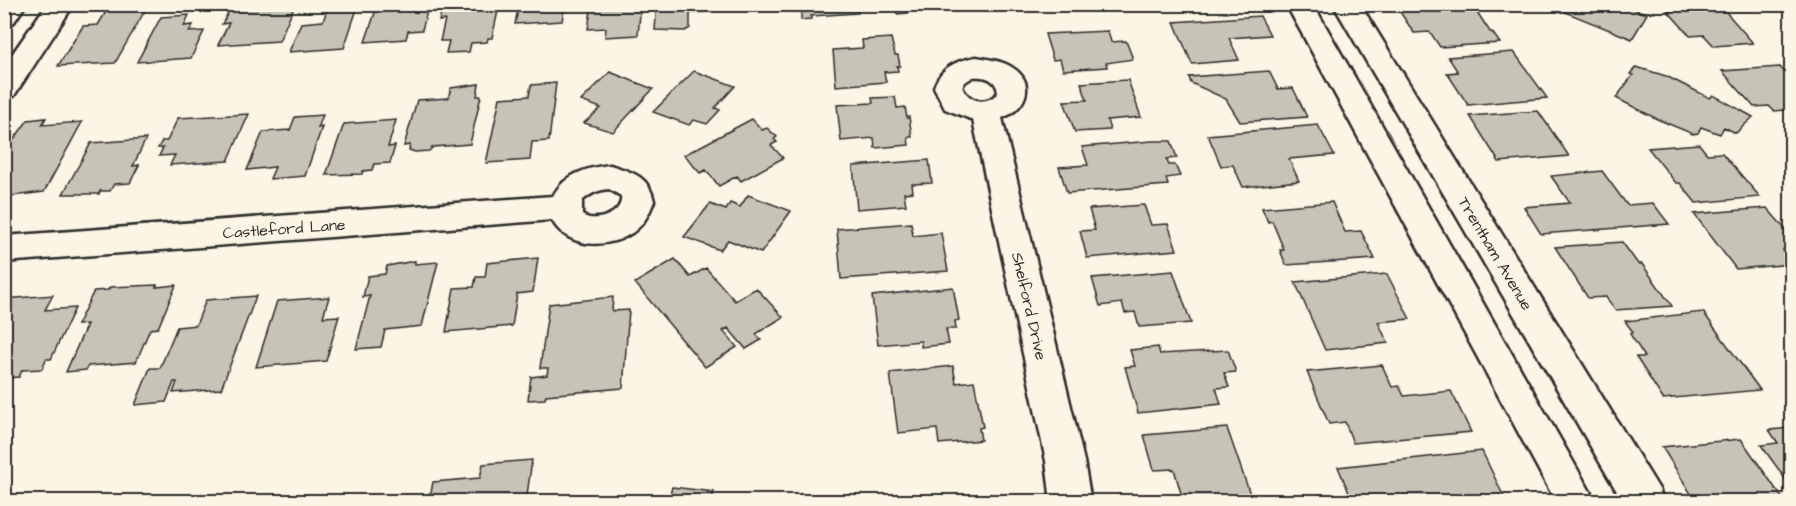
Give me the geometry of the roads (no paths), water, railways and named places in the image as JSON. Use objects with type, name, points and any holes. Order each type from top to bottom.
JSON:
[{"type":"street","points":[[4,16],[13,4]]},
{"type":"street","points":[[4,89],[61,4]]},
{"type":"street","points":[[1299,4],[1577,501]]},
{"type":"street","name":"Trentham Avenue","points":[[1346,4],[1645,501]]},
{"type":"street","name":"Shelford Drive","points":[[986,112],[1065,461],[1071,501]]},
{"type":"street","name":"Castleford Lane","points":[[4,249],[564,207]]}]
